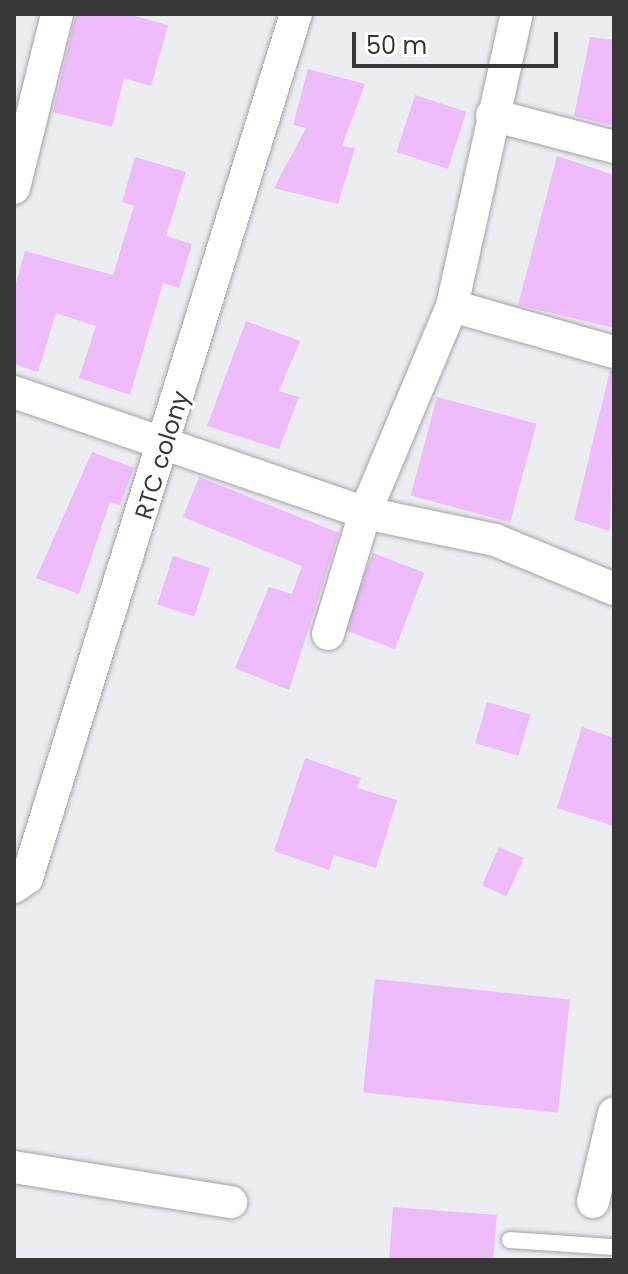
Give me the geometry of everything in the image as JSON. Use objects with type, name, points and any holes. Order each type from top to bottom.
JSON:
[{"type":"street","points":[[14,188],[57,14]]},
{"type":"street","name":"RTC colony","points":[[14,888],[27,878],[164,449],[296,14]]},
{"type":"street","points":[[328,634],[365,513],[452,306],[492,115],[517,14]]},
{"type":"street","points":[[492,115],[614,147]]},
{"type":"street","points":[[452,306],[614,352]]},
{"type":"street","points":[[14,392],[164,449],[365,513],[495,540],[614,589]]},
{"type":"street","points":[[593,1202],[614,1113]]},
{"type":"street","points":[[14,1167],[231,1202]]},
{"type":"lane","points":[[510,1240],[614,1247]]},
{"type":"building","points":[[76,14],[127,14],[168,25],[151,86],[124,78],[112,127],[53,112]]},
{"type":"building","points":[[590,37],[614,40],[614,126],[574,116]]},
{"type":"building","points":[[308,69],[365,84],[342,146],[355,148],[338,204],[274,188],[306,128],[293,125]]},
{"type":"building","points":[[415,95],[466,112],[448,169],[396,152]]},
{"type":"building","points":[[557,156],[614,175],[614,328],[518,305]]},
{"type":"building","points":[[135,157],[186,172],[166,236],[192,244],[179,288],[163,283],[130,395],[79,378],[96,326],[56,313],[38,372],[14,364],[14,290],[25,251],[113,275],[134,206],[122,202]]},
{"type":"building","points":[[246,321],[300,341],[279,391],[299,397],[279,449],[207,426]]},
{"type":"building","points":[[610,370],[614,371],[610,531],[574,520]]},
{"type":"building","points":[[437,397],[536,424],[510,522],[411,496]]},
{"type":"building","points":[[92,452],[134,468],[120,505],[110,502],[79,594],[36,578]]},
{"type":"building","points":[[199,477],[339,533],[289,690],[235,668],[269,587],[292,594],[302,566],[183,517]]},
{"type":"building","points":[[373,553],[424,573],[395,649],[344,630]]},
{"type":"building","points":[[173,556],[210,568],[194,617],[157,605]]},
{"type":"building","points":[[487,702],[530,714],[518,756],[475,743]]},
{"type":"building","points":[[582,727],[614,738],[614,826],[557,808]]},
{"type":"building","points":[[305,758],[361,778],[357,788],[397,800],[376,868],[334,855],[329,870],[274,851]]},
{"type":"building","points":[[499,847],[524,858],[507,896],[482,885]]},
{"type":"building","points":[[375,979],[570,999],[558,1113],[363,1092]]},
{"type":"building","points":[[393,1207],[497,1215],[493,1260],[389,1260]]}]
